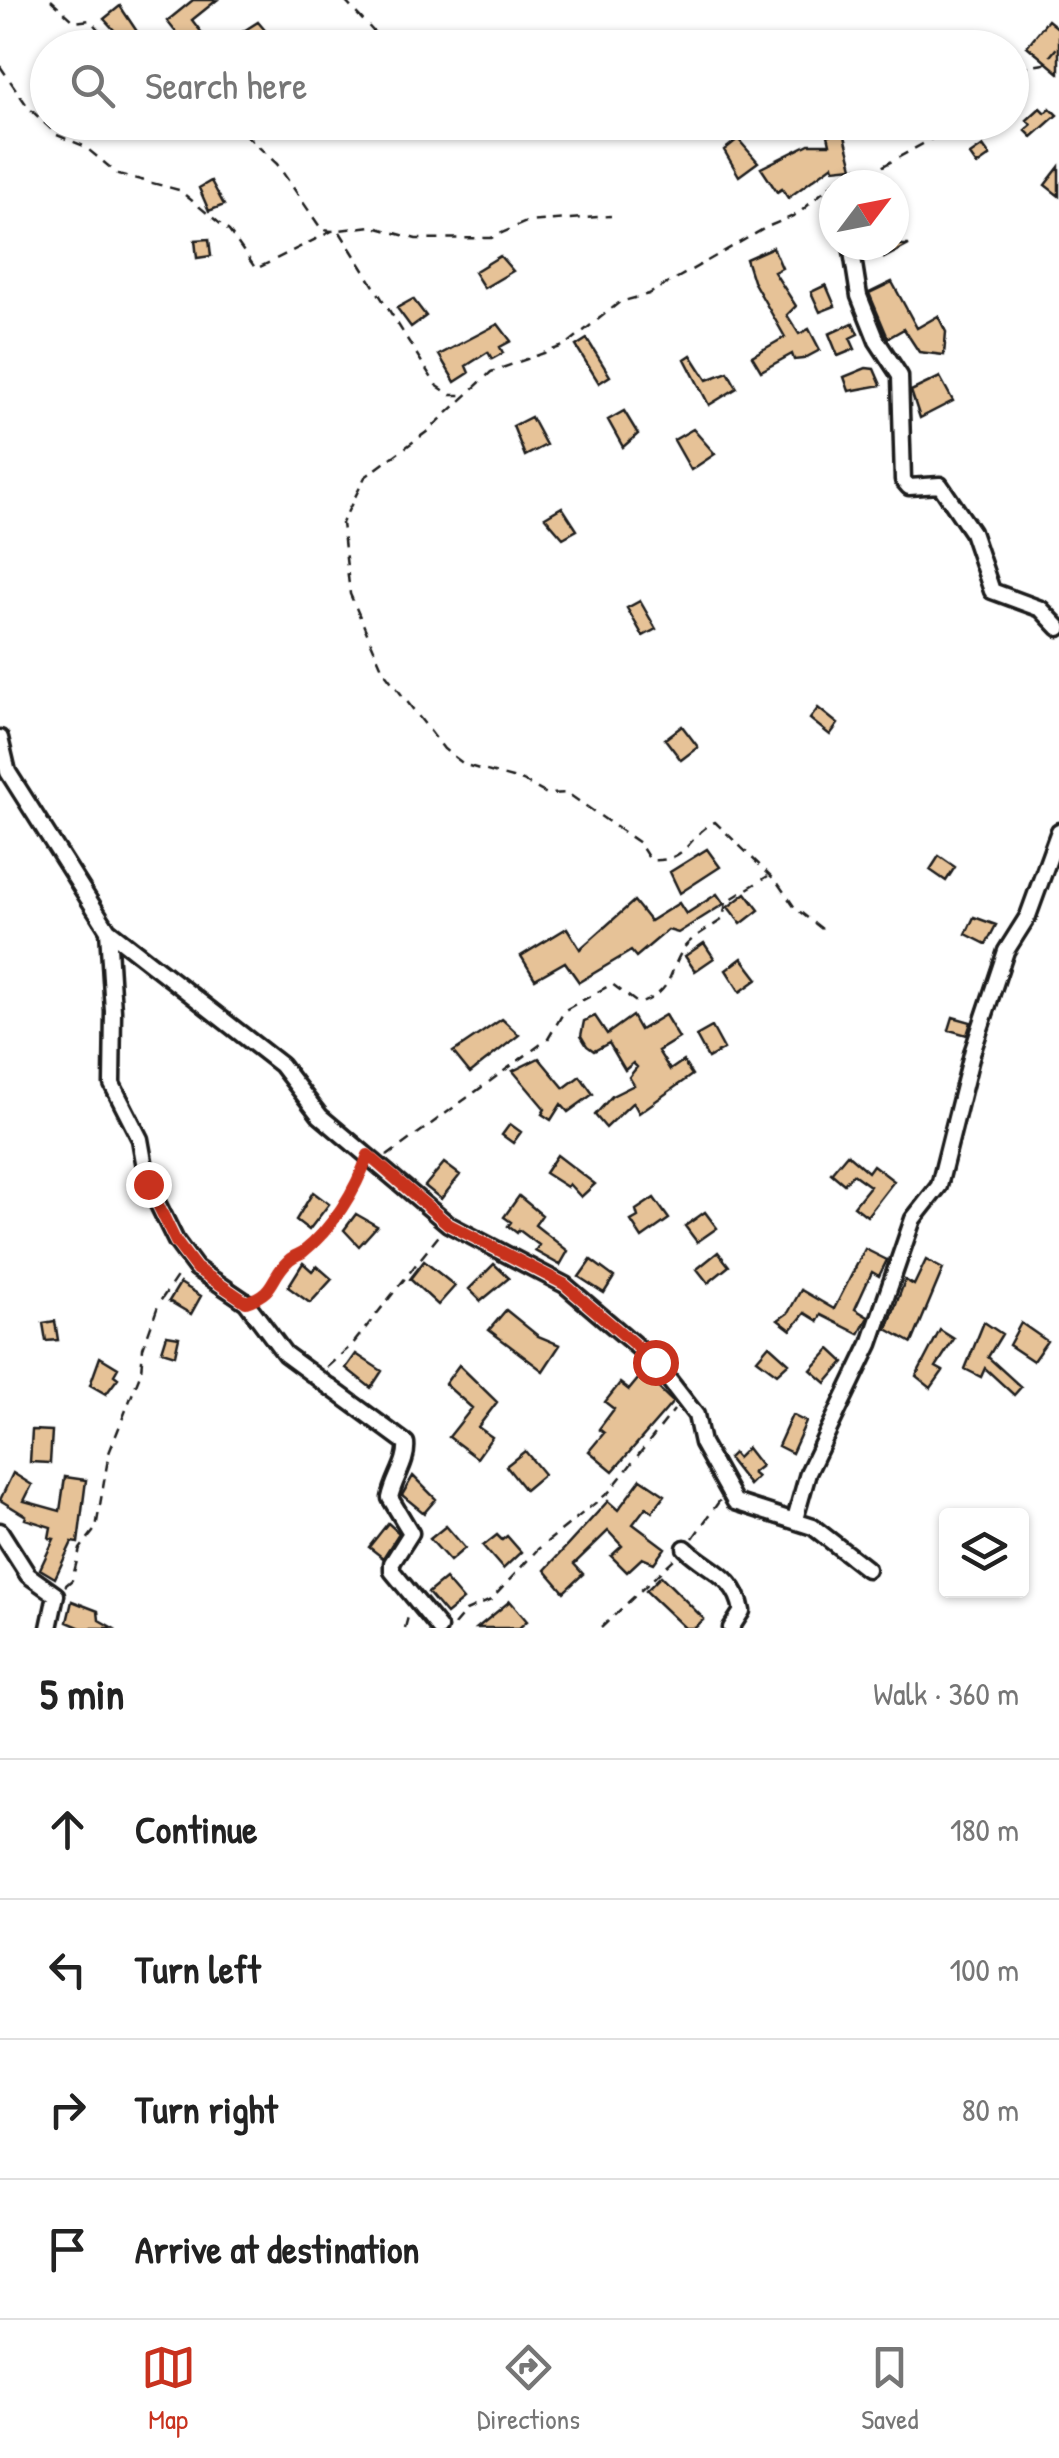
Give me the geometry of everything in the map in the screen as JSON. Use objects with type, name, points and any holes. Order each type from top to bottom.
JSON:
[{"type":"street","points":[[853,260],[859,296],[877,341],[900,376],[904,480],[909,487],[940,485],[972,532],[992,591],[1042,610],[1059,628]]},
{"type":"street","points":[[0,738],[8,772],[108,930],[281,1066],[320,1116],[448,1224],[564,1284],[655,1362],[696,1415],[702,1444],[735,1502],[795,1519],[833,1538],[867,1569]]},
{"type":"street","points":[[795,1519],[808,1474],[870,1344],[913,1219],[940,1186],[973,1050],[1006,951],[1028,916],[1059,830]]},
{"type":"street","points":[[108,930],[114,1011],[112,1084],[140,1139],[148,1184],[176,1242],[196,1268],[246,1302],[285,1354],[406,1443],[407,1456],[394,1479],[390,1498],[411,1533],[392,1563],[392,1571],[439,1628]]},
{"type":"street","points":[[0,1531],[28,1575],[56,1595],[50,1628]]},
{"type":"street","points":[[685,1548],[722,1572],[740,1599],[742,1611],[731,1628]]},
{"type":"path","points":[[51,0],[75,22],[90,20],[99,30]]},
{"type":"path","points":[[344,0],[372,30]]},
{"type":"path","points":[[1029,66],[1044,64],[1059,45]]},
{"type":"path","points":[[0,66],[30,109]]},
{"type":"path","points":[[69,140],[84,146],[118,174],[179,190],[228,232],[256,268],[332,232],[371,226],[416,239],[490,238],[526,222],[612,216]]},
{"type":"path","points":[[251,140],[277,164],[322,230],[342,232],[436,385],[451,395],[470,395]]},
{"type":"path","points":[[876,170],[932,140]]},
{"type":"path","points":[[819,195],[798,214],[766,227],[649,294],[620,302],[566,345],[491,372],[470,395],[365,478],[342,523],[350,594],[384,672],[444,749],[465,766],[523,781],[547,794],[567,793],[640,843],[650,860],[662,861],[690,849],[706,826],[715,822],[769,875],[794,908],[822,929]]},
{"type":"path","points":[[246,1302],[265,1296],[288,1260],[302,1253],[325,1228],[372,1158],[437,1123],[471,1092],[548,1039],[565,1010],[612,984],[639,1004],[659,996],[678,967],[684,948],[723,919],[726,902],[769,875]]},
{"type":"path","points":[[321,1378],[330,1361],[352,1345],[448,1224]]},
{"type":"path","points":[[56,1595],[72,1580],[80,1549],[96,1528],[109,1453],[141,1372],[143,1348],[159,1303],[178,1272],[196,1268]]},
{"type":"path","points":[[450,1628],[466,1611],[491,1600],[538,1550],[609,1492],[682,1396]]},
{"type":"path","points":[[601,1628],[685,1548],[727,1490]]},
{"type":"building","points":[[193,0],[217,0],[192,20],[200,30],[174,30],[167,21]]},
{"type":"building","points":[[120,6],[136,30],[114,30],[104,19]]},
{"type":"building","points":[[1048,20],[1059,29],[1059,73],[1029,48]]},
{"type":"building","points":[[258,22],[265,30],[245,30]]},
{"type":"building","points":[[1040,108],[1045,113],[1050,108],[1057,115],[1032,137],[1029,118]]},
{"type":"building","points":[[739,140],[758,162],[739,176],[724,150]]},
{"type":"building","points":[[846,140],[853,167],[834,169],[833,165],[819,170],[819,175],[788,198],[782,189],[777,192],[761,168],[809,144]]},
{"type":"building","points":[[983,146],[990,156],[977,165],[970,155]]},
{"type":"building","points":[[1059,167],[1059,196],[1045,185]]},
{"type":"building","points":[[211,181],[224,205],[209,211],[199,188]]},
{"type":"building","points":[[209,239],[211,256],[197,258],[195,240]]},
{"type":"building","points":[[773,247],[782,268],[774,272],[796,306],[787,315],[799,334],[809,329],[820,350],[803,359],[794,360],[792,354],[761,371],[752,356],[785,337],[753,281],[746,259]]},
{"type":"building","points":[[500,256],[513,271],[484,288],[474,272]]},
{"type":"building","points":[[892,282],[917,328],[938,316],[946,332],[944,355],[919,352],[904,329],[888,338],[869,293]]},
{"type":"building","points":[[826,285],[835,306],[820,312],[811,292]]},
{"type":"building","points":[[413,299],[426,316],[411,327],[397,308]]},
{"type":"building","points":[[853,323],[858,334],[850,338],[855,349],[838,356],[829,334]]},
{"type":"building","points":[[498,324],[511,341],[500,347],[503,353],[492,359],[488,352],[466,366],[469,373],[455,382],[439,355]]},
{"type":"building","points":[[587,339],[610,376],[599,383],[576,346]]},
{"type":"building","points":[[691,355],[707,380],[728,372],[737,388],[709,405],[685,359]]},
{"type":"building","points":[[866,368],[874,369],[881,385],[849,391],[844,377]]},
{"type":"building","points":[[940,377],[953,401],[920,418],[911,391]]},
{"type":"building","points":[[624,411],[638,434],[623,447],[608,420]]},
{"type":"building","points":[[531,417],[546,445],[525,456],[513,426]]},
{"type":"building","points":[[693,429],[715,454],[691,470],[674,440]]},
{"type":"building","points":[[562,507],[577,530],[563,538],[545,517]]},
{"type":"building","points":[[640,601],[656,629],[643,636],[627,608]]},
{"type":"building","points":[[818,708],[838,724],[830,735],[810,719]]},
{"type":"building","points":[[682,726],[698,747],[681,760],[665,739]]},
{"type":"building","points":[[707,849],[720,867],[680,893],[670,872]]},
{"type":"building","points":[[939,856],[955,867],[946,881],[930,870]]},
{"type":"building","points":[[746,893],[759,910],[741,924],[728,907]]},
{"type":"building","points":[[717,894],[724,904],[678,933],[668,930],[636,957],[631,951],[579,982],[565,962],[535,979],[521,956],[567,928],[580,949],[634,901],[650,921],[679,903],[686,914]]},
{"type":"building","points":[[974,917],[996,925],[986,944],[966,934]]},
{"type":"building","points":[[704,943],[714,958],[695,971],[685,956]]},
{"type":"building","points":[[742,958],[758,979],[740,992],[726,970]]},
{"type":"building","points":[[665,1015],[679,1038],[658,1051],[670,1070],[683,1061],[692,1075],[639,1113],[633,1102],[606,1128],[595,1115],[612,1096],[634,1085],[629,1077],[637,1067],[633,1063],[625,1070],[609,1043],[594,1051],[587,1046],[581,1036],[584,1021],[595,1016],[607,1034],[632,1016],[640,1030]]},
{"type":"building","points":[[953,1017],[971,1022],[967,1035],[949,1030]]},
{"type":"building","points":[[502,1019],[519,1035],[470,1073],[453,1052]]},
{"type":"building","points":[[712,1027],[724,1049],[708,1058],[696,1036]]},
{"type":"building","points":[[539,1058],[564,1088],[580,1076],[593,1094],[568,1112],[561,1104],[551,1120],[542,1114],[545,1109],[513,1071]]},
{"type":"building","points":[[510,1124],[521,1132],[513,1143],[502,1135]]},
{"type":"building","points":[[847,1154],[868,1172],[873,1165],[894,1181],[867,1216],[854,1206],[870,1186],[853,1174],[844,1184],[831,1173]]},
{"type":"building","points":[[557,1155],[595,1184],[581,1197],[569,1184],[567,1187],[545,1173]]},
{"type":"building","points":[[444,1163],[460,1175],[441,1199],[425,1186]]},
{"type":"building","points":[[313,1192],[329,1204],[309,1230],[296,1220]]},
{"type":"building","points":[[519,1196],[542,1215],[535,1225],[568,1251],[560,1265],[535,1251],[539,1245],[508,1226],[511,1222],[504,1217]]},
{"type":"building","points":[[654,1198],[669,1219],[642,1238],[631,1221],[638,1217],[636,1210]]},
{"type":"building","points":[[705,1212],[717,1228],[697,1242],[685,1226]]},
{"type":"building","points":[[356,1214],[377,1226],[359,1246],[344,1230]]},
{"type":"building","points":[[865,1249],[887,1260],[879,1276],[872,1272],[855,1309],[868,1317],[859,1334],[821,1315],[818,1321],[805,1313],[791,1330],[778,1320],[788,1313],[801,1290],[834,1309]]},
{"type":"building","points":[[718,1252],[729,1266],[708,1283],[697,1269]]},
{"type":"building","points":[[591,1260],[614,1277],[604,1293],[579,1277]]},
{"type":"building","points":[[926,1260],[943,1269],[912,1343],[887,1329],[905,1280],[914,1285]]},
{"type":"building","points":[[424,1261],[455,1286],[438,1305],[410,1279]]},
{"type":"building","points":[[303,1263],[312,1271],[317,1266],[332,1279],[310,1303],[288,1287]]},
{"type":"building","points":[[494,1264],[509,1278],[481,1301],[469,1289]]},
{"type":"building","points":[[180,1283],[201,1296],[191,1314],[169,1301]]},
{"type":"building","points":[[506,1310],[538,1336],[560,1345],[543,1371],[489,1330]]},
{"type":"building","points":[[55,1321],[58,1340],[46,1341],[43,1323]]},
{"type":"building","points":[[984,1322],[1002,1334],[988,1357],[1021,1387],[1014,1395],[985,1368],[981,1377],[965,1369]]},
{"type":"building","points":[[1021,1323],[1047,1341],[1033,1361],[1009,1345]]},
{"type":"building","points":[[940,1330],[954,1339],[936,1367],[943,1371],[931,1388],[916,1376]]},
{"type":"building","points":[[167,1335],[179,1337],[175,1355],[162,1351]]},
{"type":"building","points":[[769,1345],[789,1363],[777,1374],[757,1359]]},
{"type":"building","points":[[830,1349],[844,1362],[826,1383],[811,1370]]},
{"type":"building","points":[[356,1354],[382,1371],[371,1388],[346,1368]]},
{"type":"building","points":[[100,1357],[118,1368],[114,1375],[118,1378],[106,1394],[90,1385]]},
{"type":"building","points":[[459,1365],[497,1402],[478,1427],[492,1437],[477,1458],[449,1437],[472,1408],[445,1384]]},
{"type":"building","points":[[643,1373],[673,1402],[613,1471],[589,1451],[604,1433],[599,1429],[614,1409],[605,1402],[620,1383],[629,1390]]},
{"type":"building","points":[[792,1415],[806,1422],[792,1453],[778,1446]]},
{"type":"building","points":[[32,1430],[52,1431],[50,1463],[30,1462]]},
{"type":"building","points":[[747,1448],[761,1466],[752,1473],[757,1477],[749,1485],[728,1458],[733,1453],[737,1458]]},
{"type":"building","points":[[525,1451],[544,1474],[525,1490],[506,1466]]},
{"type":"building","points":[[13,1473],[32,1485],[24,1501],[60,1511],[65,1477],[86,1480],[78,1543],[72,1542],[55,1578],[40,1569],[54,1539],[49,1538],[51,1527],[25,1519],[0,1500]]},
{"type":"building","points":[[413,1476],[436,1499],[424,1513],[402,1495]]},
{"type":"building","points":[[641,1479],[665,1495],[652,1512],[646,1507],[633,1524],[665,1548],[654,1563],[642,1558],[627,1572],[611,1556],[622,1546],[608,1531],[574,1564],[583,1574],[564,1592],[545,1570],[608,1501],[618,1510]]},
{"type":"building","points":[[388,1523],[399,1533],[383,1558],[369,1547]]},
{"type":"building","points":[[446,1526],[465,1548],[450,1561],[430,1539]]},
{"type":"building","points":[[497,1535],[502,1540],[507,1536],[521,1552],[503,1569],[483,1546]]},
{"type":"building","points":[[661,1576],[704,1619],[695,1628],[685,1628],[646,1591]]},
{"type":"building","points":[[445,1579],[463,1600],[446,1614],[428,1593]]},
{"type":"building","points":[[72,1601],[98,1611],[99,1620],[113,1628],[81,1628],[67,1622]]},
{"type":"building","points":[[510,1601],[527,1621],[519,1628],[477,1628]]},
{"type":"route","points":[[148,1184],[176,1242],[196,1268],[246,1302],[265,1296],[288,1260],[302,1253],[325,1228],[359,1181],[368,1155],[448,1224],[564,1284],[655,1362]]}]
